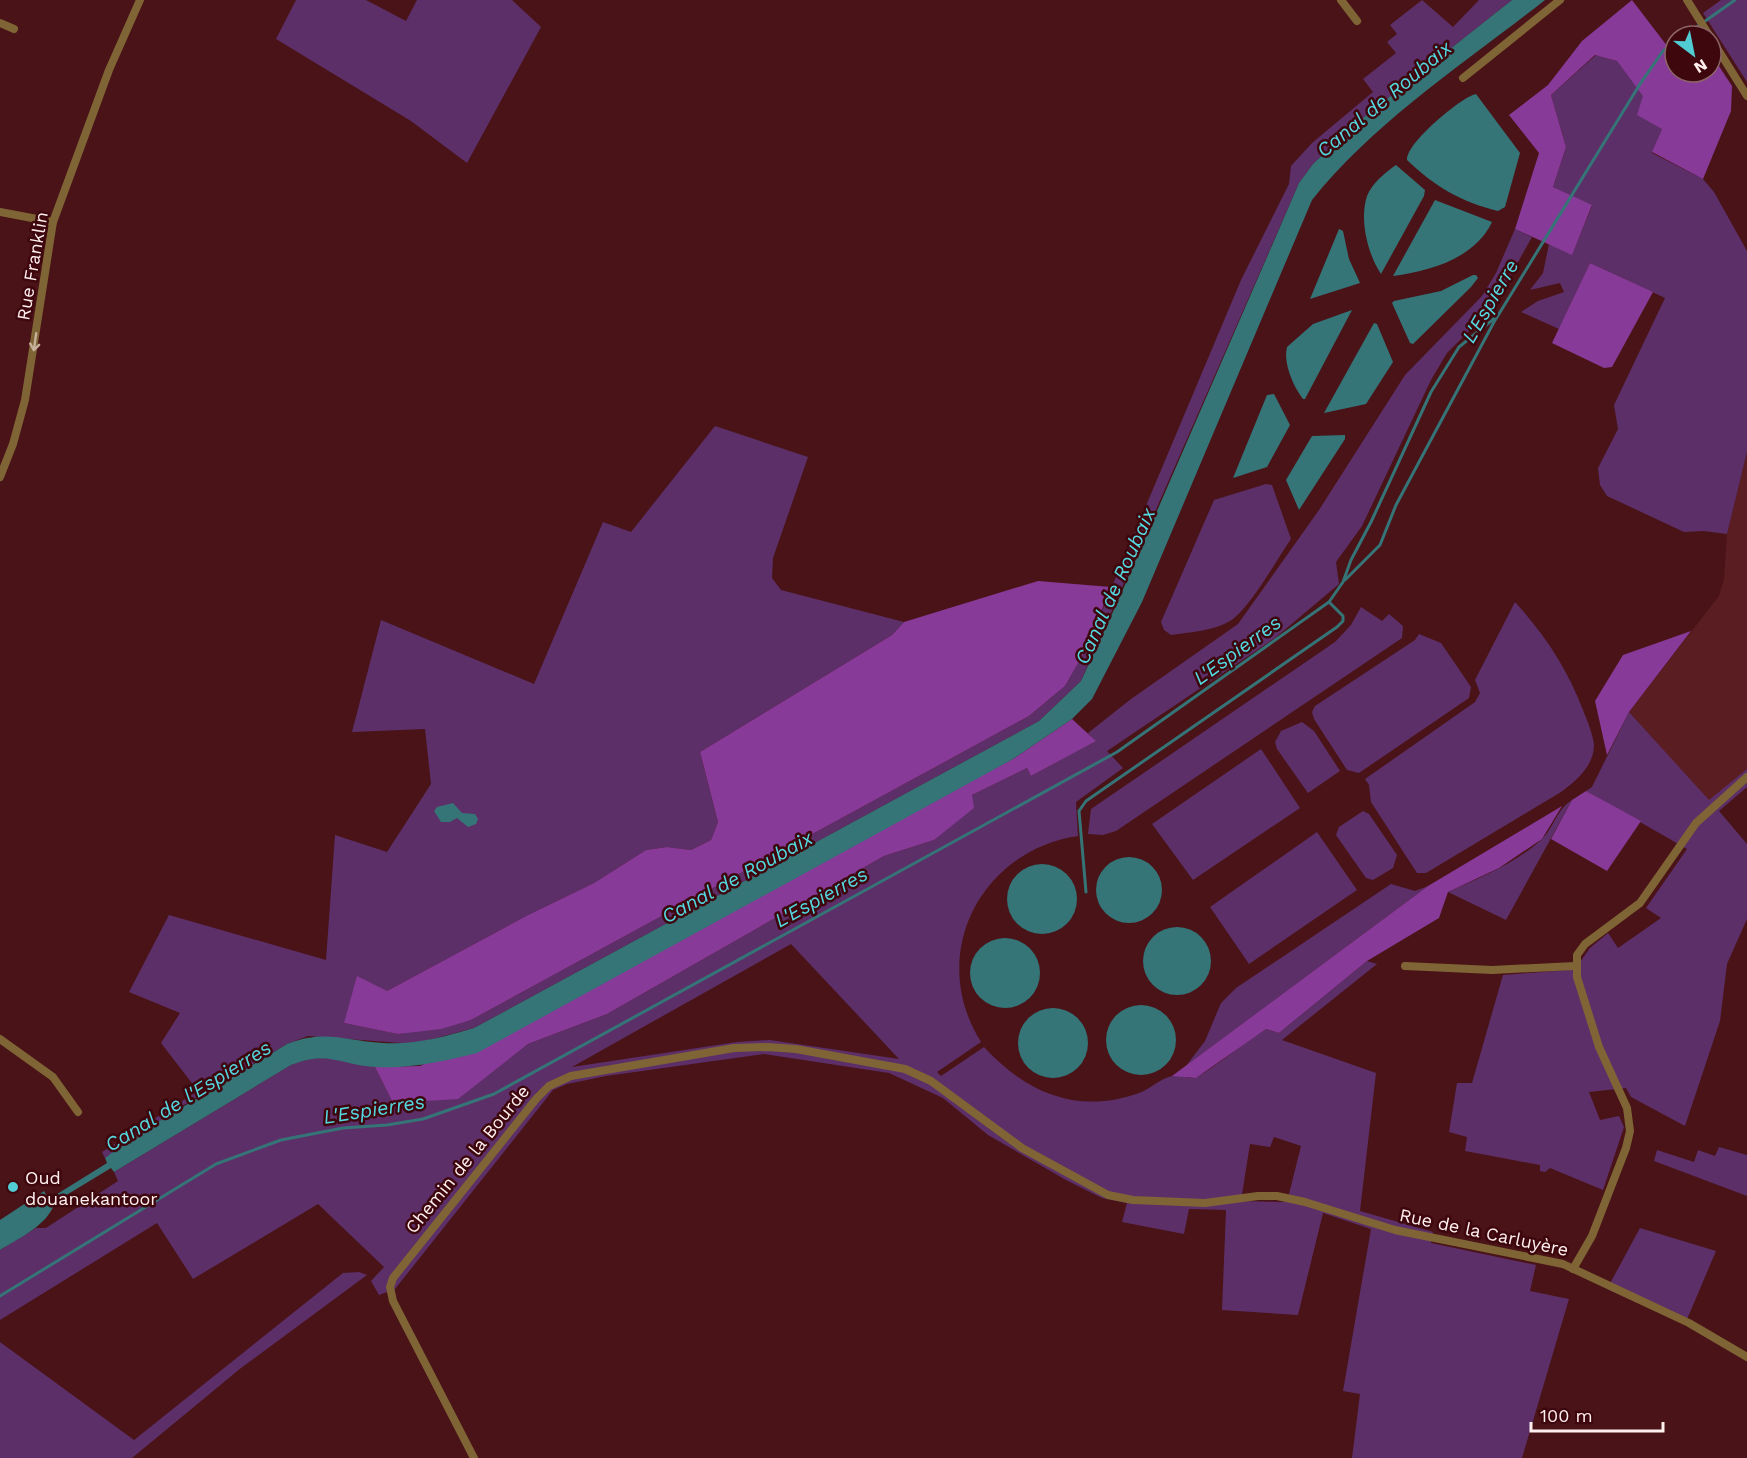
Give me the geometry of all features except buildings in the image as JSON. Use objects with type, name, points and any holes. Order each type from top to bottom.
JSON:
[{"type":"street","name":"Rue Franklin","points":[[0,477],[13,444],[25,400],[53,222],[109,70],[141,0]]},
{"type":"street","points":[[1341,0],[1357,21]]},
{"type":"street","points":[[1463,78],[1560,0]]},
{"type":"street","points":[[1687,0],[1746,94]]},
{"type":"street","points":[[0,23],[14,29]]},
{"type":"street","points":[[0,212],[53,222]]},
{"type":"street","points":[[1404,966],[1492,970],[1575,966],[1577,955],[1585,944],[1640,903],[1701,816],[1747,777]]},
{"type":"street","name":"Rue de la Carluyère","points":[[1133,1200],[1205,1203],[1258,1196],[1286,1197],[1395,1230],[1552,1262],[1573,1269],[1592,1236],[1626,1148],[1630,1131],[1627,1108],[1599,1047],[1575,966]]},
{"type":"street","points":[[0,1039],[53,1077],[78,1112]]},
{"type":"street","name":"Chemin de la Bourde","points":[[474,1458],[398,1312],[391,1296],[390,1282],[536,1099],[549,1086],[565,1079],[702,1053],[761,1047],[796,1049],[897,1067],[911,1070],[931,1081],[1030,1153],[1102,1192],[1133,1200]]},
{"type":"street","points":[[1573,1269],[1689,1323],[1747,1357]]},
{"type":"shaded area","points":[[296,0],[366,0],[406,21],[417,0],[512,0],[541,27],[467,163],[411,121],[276,39]]},
{"type":"shaded area","points":[[1422,0],[1453,27],[1479,0],[1512,0],[1354,125],[1313,164],[1299,183],[1081,681],[1039,721],[474,1028],[414,1044],[308,1036],[287,1044],[184,1105],[105,1158],[102,1152],[198,1091],[161,1043],[180,1013],[129,992],[169,915],[326,960],[335,835],[387,852],[431,784],[425,729],[352,732],[381,620],[534,684],[603,522],[631,532],[715,426],[808,457],[773,558],[772,578],[781,590],[904,622],[892,635],[700,752],[718,822],[711,840],[691,850],[667,847],[646,850],[594,883],[528,915],[387,991],[344,1023],[399,1034],[471,1020],[1029,716],[1065,686],[1084,653],[1241,280],[1289,184],[1291,166],[1312,143],[1373,92],[1363,79],[1396,53],[1387,42],[1397,34],[1390,25]]},
{"type":"shaded area","points":[[1632,0],[1663,41],[1663,84],[1723,84],[1723,72],[1732,86],[1731,111],[1703,179],[1652,152],[1662,129],[1637,115],[1643,96],[1617,61],[1595,55],[1551,95],[1566,147],[1553,187],[1592,205],[1572,255],[1515,229],[1539,153],[1509,115],[1548,85],[1582,41]]},
{"type":"shaded area","points":[[1721,0],[1747,0],[1747,82],[1723,44],[1723,24],[1710,24],[1703,13]]},
{"type":"shaded area","points":[[1596,55],[1617,61],[1644,96],[1662,129],[1652,153],[1703,179],[1714,192],[1747,251],[1747,452],[1727,534],[1704,531],[1684,532],[1607,496],[1600,485],[1598,468],[1618,429],[1614,405],[1665,298],[1590,263],[1559,329],[1521,312],[1538,301],[1564,292],[1560,283],[1530,290],[1543,273],[1549,244],[1572,254],[1592,206],[1553,187],[1566,147],[1551,95]]},
{"type":"shaded area","points":[[1515,229],[1532,237],[1493,307],[1447,353],[1431,380],[1362,526],[1336,562],[1339,584],[1275,638],[1107,751],[1123,768],[1076,802],[1078,836],[1043,846],[1013,862],[990,885],[972,912],[962,943],[959,976],[966,1009],[981,1042],[937,1072],[941,1076],[984,1047],[1017,1077],[1054,1096],[1095,1102],[1117,1099],[1139,1093],[1168,1077],[1193,1078],[1199,1076],[1266,1029],[1279,1033],[1367,961],[1377,964],[1282,1040],[1376,1073],[1360,1211],[1433,1232],[1431,1243],[1536,1265],[1530,1291],[1569,1299],[1522,1458],[1352,1458],[1360,1394],[1343,1391],[1371,1229],[1323,1213],[1298,1315],[1222,1310],[1226,1210],[1189,1209],[1184,1234],[1122,1222],[1127,1203],[1102,1198],[1066,1180],[988,1135],[943,1098],[889,1073],[764,1054],[606,1076],[567,1084],[553,1090],[395,1289],[379,1295],[371,1281],[384,1267],[318,1204],[193,1279],[157,1223],[0,1320],[0,1250],[36,1228],[46,1228],[118,1181],[114,1172],[291,1065],[323,1058],[375,1067],[393,1103],[458,1098],[528,1044],[607,1014],[884,856],[934,840],[972,795],[1027,768],[1031,776],[1095,741],[1088,733],[1131,699],[1238,624],[1319,510],[1405,375],[1482,296],[1496,273]],"holes":[[[791,944],[899,1059],[770,1040],[737,1042],[572,1067]],[[1274,1137],[1301,1146],[1287,1202],[1241,1201],[1250,1144],[1270,1147]]]},
{"type":"shaded area","points":[[1590,263],[1653,292],[1612,367],[1604,368],[1552,343]]},
{"type":"shaded area","points":[[1747,452],[1747,769],[1709,801],[1629,712],[1719,596],[1724,579],[1727,534]]},
{"type":"shaded area","points":[[1266,484],[1272,485],[1291,539],[1238,615],[1217,627],[1171,635],[1164,630],[1161,622],[1214,500]]},
{"type":"shaded area","points":[[1038,581],[1111,587],[1084,653],[1065,686],[1029,716],[471,1020],[441,1029],[398,1034],[344,1023],[357,976],[387,991],[528,915],[594,883],[646,850],[667,847],[691,850],[711,840],[718,822],[700,752],[892,635],[904,622]]},
{"type":"shaded area","points":[[1515,602],[1536,627],[1570,680],[1592,736],[1594,745],[1591,760],[1578,778],[1561,792],[1426,873],[1417,873],[1371,802],[1369,785],[1365,779],[1475,702],[1480,693],[1475,680]]},
{"type":"shaded area","points":[[1361,607],[1382,621],[1389,614],[1403,626],[1402,638],[1116,831],[1103,835],[1088,834],[1091,809],[1335,642],[1351,625]]},
{"type":"shaded area","points":[[1691,631],[1629,712],[1607,755],[1595,701],[1623,655]]},
{"type":"shaded area","points":[[1419,634],[1441,643],[1471,687],[1469,698],[1359,773],[1347,770],[1314,719],[1312,712],[1315,706],[1415,640]]},
{"type":"shaded area","points":[[1629,712],[1709,800],[1747,769],[1747,787],[1719,811],[1747,844],[1747,919],[1727,964],[1720,1021],[1685,1126],[1631,1097],[1626,1088],[1589,1092],[1600,1120],[1619,1116],[1624,1127],[1603,1190],[1550,1168],[1545,1172],[1540,1171],[1540,1165],[1465,1151],[1467,1137],[1449,1132],[1457,1083],[1472,1083],[1503,975],[1581,969],[1580,962],[1590,948],[1608,933],[1618,948],[1661,918],[1646,908],[1687,849],[1586,791],[1592,787]]},
{"type":"shaded area","points":[[1072,719],[1096,741],[1031,776],[1027,768],[972,795],[974,808],[934,840],[884,856],[607,1014],[528,1044],[458,1099],[393,1103],[375,1067],[420,1066],[1013,759]]},
{"type":"shaded area","points":[[1302,722],[1314,731],[1340,771],[1308,793],[1277,749],[1275,742],[1281,731]]},
{"type":"shaded area","points":[[1261,749],[1300,808],[1193,880],[1152,824]]},
{"type":"shaded area","points":[[1586,791],[1641,821],[1607,871],[1551,839],[1572,800]]},
{"type":"shaded area","points":[[1572,800],[1506,920],[1448,892],[1496,870],[1531,849],[1545,835],[1562,809]]},
{"type":"shaded area","points":[[1562,806],[1542,839],[1499,868],[1448,892],[1439,918],[1367,961],[1279,1033],[1266,1029],[1196,1078],[1172,1076],[1428,886]]},
{"type":"shaded area","points":[[1363,811],[1369,814],[1397,855],[1393,868],[1373,880],[1366,878],[1336,835],[1339,827]]},
{"type":"shaded area","points":[[1317,832],[1357,890],[1249,964],[1210,907]]},
{"type":"shaded area","points":[[1391,884],[1415,891],[1428,886],[1186,1066],[1205,1041],[1221,1003],[1236,988]]},
{"type":"shaded area","points":[[1719,1147],[1747,1155],[1747,1196],[1654,1161],[1657,1150],[1694,1162],[1698,1150],[1715,1156]]},
{"type":"shaded area","points":[[1640,1228],[1716,1251],[1685,1324],[1607,1289]]},
{"type":"shaded area","points":[[359,1272],[367,1275],[241,1368],[132,1458],[0,1458],[0,1342],[134,1440],[343,1273]]},
{"type":"water","points":[[1512,0],[1545,0],[1393,118],[1337,171],[1312,200],[1142,602],[1092,699],[1072,719],[1013,759],[477,1053],[402,1067],[364,1066],[325,1059],[291,1065],[114,1172],[111,1168],[55,1202],[40,1224],[0,1250],[0,1220],[44,1191],[48,1198],[54,1196],[107,1163],[105,1158],[133,1137],[287,1044],[313,1037],[335,1037],[383,1043],[418,1042],[474,1028],[1039,721],[1081,681],[1118,601],[1299,183],[1313,164],[1354,125]]},
{"type":"water","points":[[1476,94],[1520,153],[1505,207],[1498,211],[1472,203],[1449,192],[1427,178],[1407,160],[1415,143],[1435,122],[1459,103]]},
{"type":"water","points":[[1396,165],[1425,190],[1424,196],[1381,274],[1372,257],[1366,237],[1365,205],[1372,187]]},
{"type":"water","points":[[1435,200],[1492,222],[1475,245],[1463,254],[1422,271],[1393,276]]},
{"type":"water","points":[[1339,229],[1343,231],[1349,259],[1360,283],[1310,299]]},
{"type":"water","points":[[1473,275],[1478,278],[1471,287],[1413,344],[1410,343],[1392,303],[1441,291]]},
{"type":"water","points":[[1352,310],[1303,399],[1290,374],[1286,360],[1287,347],[1313,324]]},
{"type":"water","points":[[1374,323],[1377,324],[1393,362],[1366,404],[1324,413]]},
{"type":"water","points":[[1274,394],[1290,425],[1267,467],[1233,478],[1267,395]]},
{"type":"water","points":[[1345,435],[1345,439],[1299,510],[1286,480],[1312,436]]},
{"type":"water","points":[[453,803],[462,813],[475,814],[478,819],[476,824],[468,827],[457,818],[450,822],[441,822],[434,811],[437,807]]},
{"type":"water","points":[[1129,857],[1142,860],[1152,867],[1159,877],[1162,890],[1159,903],[1152,913],[1142,920],[1129,923],[1116,920],[1106,913],[1099,903],[1096,890],[1099,877],[1106,867],[1116,860]]},
{"type":"water","points":[[1042,864],[1055,867],[1067,874],[1074,886],[1077,899],[1074,912],[1067,924],[1055,931],[1042,934],[1029,931],[1017,924],[1010,912],[1007,899],[1010,886],[1017,874],[1029,867]]},
{"type":"water","points":[[1177,927],[1190,930],[1201,937],[1208,948],[1211,961],[1208,974],[1201,985],[1190,992],[1177,995],[1164,992],[1153,985],[1146,974],[1143,961],[1146,948],[1153,937],[1164,930]]},
{"type":"water","points":[[1012,938],[1025,944],[1034,953],[1038,959],[1040,973],[1038,987],[1030,998],[1019,1006],[998,1008],[980,998],[972,987],[970,966],[980,948],[991,940]]},
{"type":"water","points":[[1148,1005],[1161,1011],[1170,1020],[1174,1026],[1176,1040],[1174,1054],[1166,1065],[1155,1073],[1134,1075],[1116,1065],[1108,1054],[1106,1033],[1116,1015],[1127,1007]]},
{"type":"water","points":[[1053,1008],[1066,1011],[1078,1018],[1085,1030],[1088,1043],[1085,1056],[1078,1068],[1066,1075],[1053,1078],[1040,1075],[1028,1068],[1021,1056],[1018,1043],[1021,1030],[1028,1018],[1040,1011]]},
{"type":"waterway","name":"L'Espierre","points":[[1701,24],[1735,0]]},
{"type":"waterway","name":"L'Espierre","points":[[1345,580],[1380,545],[1396,505],[1494,322],[1640,84],[1663,51]]},
{"type":"waterway","name":"L'Espierres","points":[[0,1296],[216,1164],[281,1140],[343,1128],[387,1125],[423,1119],[494,1094],[1117,752],[1329,602],[1343,582],[1351,560],[1431,392],[1459,347],[1496,317]]},
{"type":"waterway","points":[[1086,892],[1079,811],[1086,801],[1337,627],[1343,621],[1343,616],[1329,602]]},
{"type":"place","name":"Oud douanekantoor","points":[[13,1187]]},
{"type":"water label","name":"Canal de Roubaix","points":[[1384,99]]},
{"type":"water label","name":"Canal de Roubaix","points":[[1115,586]]},
{"type":"water label","name":"Canal de Roubaix","points":[[737,877]]},
{"type":"water label","name":"Canal de l'Espierres","points":[[188,1096]]}]
